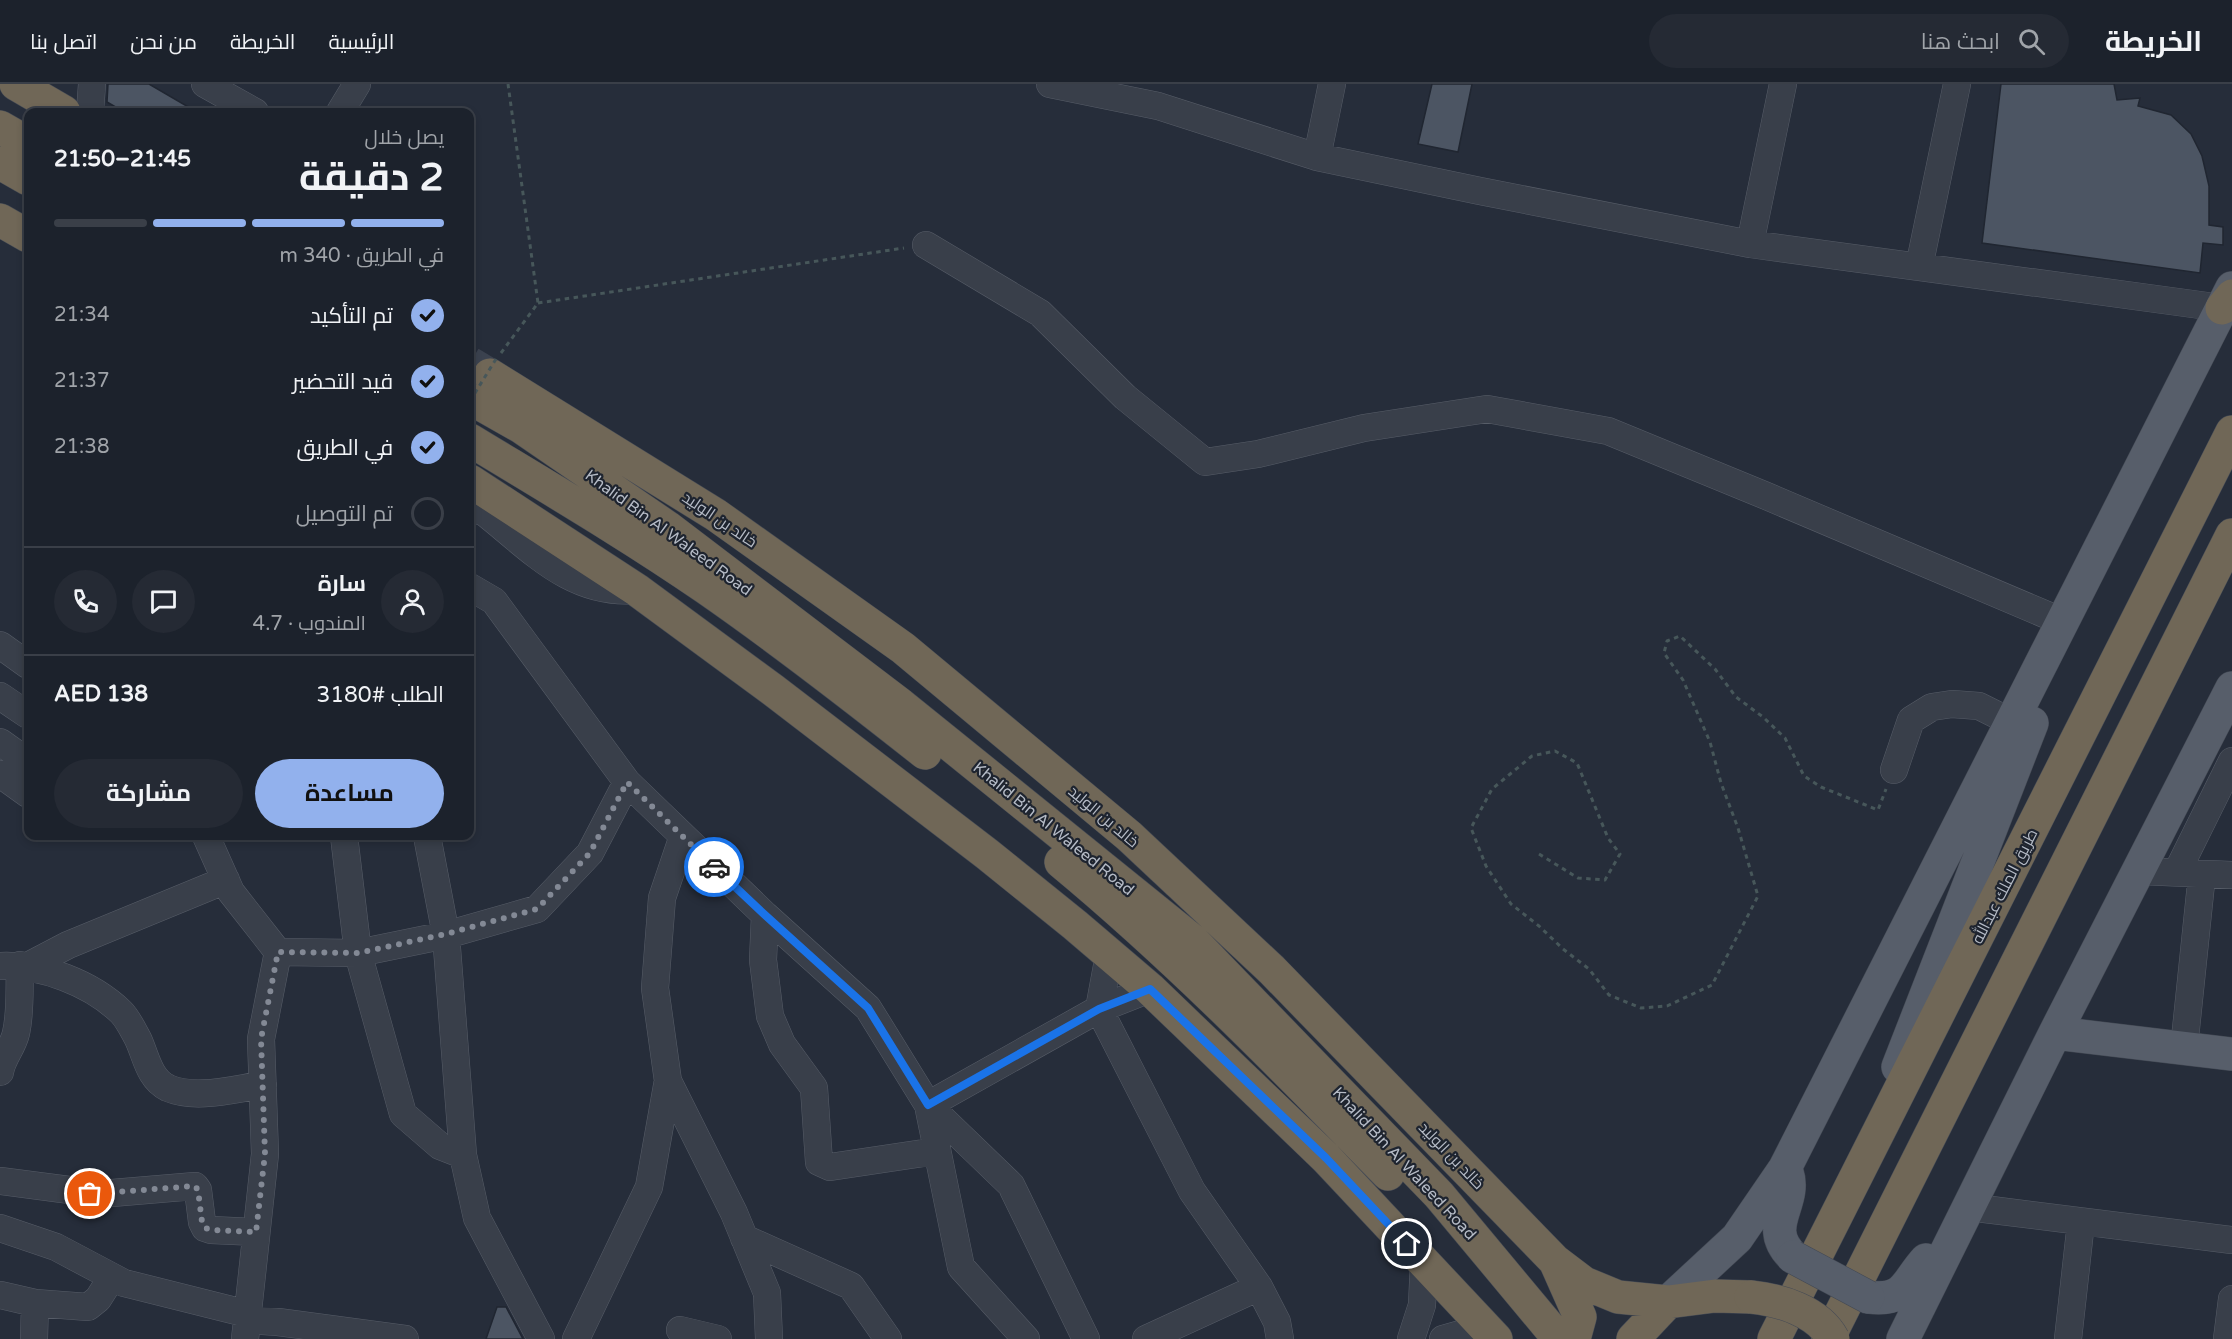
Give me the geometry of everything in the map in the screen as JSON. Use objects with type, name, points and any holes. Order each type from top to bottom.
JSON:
[{"type":"highway","points":[[16,84],[57,108]]},
{"type":"highway","points":[[0,127],[24,141]]},
{"type":"highway","points":[[0,163],[24,177]]},
{"type":"highway","name":"Khalid Bin Al Waleed Road","points":[[483,384],[521,427],[667,527],[902,705],[1200,948],[1559,1339]]},
{"type":"highway","name":"خالد بن الوليد","points":[[483,384],[716,515],[921,663],[1129,836],[1272,970],[1555,1261],[1584,1283],[1618,1297],[1668,1302],[1715,1296],[1751,1297],[1780,1302],[1794,1307],[1819,1323],[1833,1339]]},
{"type":"highway","name":"طريق الملك عبدالله","points":[[1774,1339],[2232,432]]},
{"type":"highway","name":"Khalid Bin Al Waleed Road","points":[[474,442],[597,516],[706,588],[793,651],[993,807],[1098,893],[1431,1202],[1535,1339]]},
{"type":"highway","points":[[474,484],[637,590],[773,690],[987,854],[1075,925],[1150,989],[1326,1158],[1490,1333]]},
{"type":"highway","points":[[1828,1339],[2232,535]]},
{"type":"highway","points":[[1555,1261],[1580,1317],[1574,1339]]},
{"type":"highway","points":[[1634,1339],[1668,1302]]},
{"type":"main road","points":[[1668,1302],[1737,1238],[1785,1168],[2061,621],[2228,297]]},
{"type":"main road","points":[[1852,1185],[2104,537]]},
{"type":"main road","points":[[1903,1339],[2055,1033],[2232,688]]},
{"type":"main road","points":[[2055,1033],[2232,1054]]},
{"type":"main road","points":[[1785,1168],[1790,1183],[1779,1228],[1783,1244],[1793,1257],[1868,1296],[1886,1297],[1903,1292],[1924,1262],[1951,1242]]},
{"type":"street","points":[[90,108],[92,84]]},
{"type":"street","points":[[205,84],[248,108]]},
{"type":"street","points":[[342,108],[357,84]]},
{"type":"street","points":[[1050,84],[1161,95],[1317,157],[1480,192],[1749,244],[1919,267],[2228,297]]},
{"type":"street","points":[[1317,157],[1332,84]]},
{"type":"street","points":[[1749,244],[1783,84]]},
{"type":"street","points":[[1919,267],[1956,84]]},
{"type":"street","points":[[926,245],[1040,313],[1125,397],[1205,462],[1258,454],[1364,428],[1487,409],[1531,417],[1608,432],[1764,495],[2061,621]]},
{"type":"street","points":[[474,508],[485,513],[573,580],[597,589],[637,590]]},
{"type":"street","points":[[474,590],[494,601],[627,782],[765,915],[868,1008],[928,1105],[1011,1185],[1086,1339]]},
{"type":"street","points":[[0,645],[24,662]]},
{"type":"street","points":[[1894,770],[1911,720],[1932,707],[1952,704],[1979,706],[2011,722]]},
{"type":"street","points":[[15,712],[12,751],[24,783]]},
{"type":"street","points":[[2184,1048],[2189,873],[2232,761]]},
{"type":"street","points":[[278,952],[358,953],[446,934],[537,909],[590,853],[627,782]]},
{"type":"street","points":[[576,1339],[649,1187],[668,1080],[656,988],[662,898],[683,836]]},
{"type":"street","points":[[208,840],[231,892],[278,952],[261,1039],[265,1154],[247,1324]]},
{"type":"street","points":[[344,840],[358,953],[403,1114],[440,1146],[463,1155]]},
{"type":"street","points":[[428,840],[446,934],[463,1155],[477,1218],[541,1339]]},
{"type":"street","points":[[2140,870],[2232,875]]},
{"type":"street","points":[[15,966],[226,880]]},
{"type":"street","points":[[765,915],[763,960],[770,1016],[782,1044],[814,1088],[819,1162],[830,1167],[937,1151]]},
{"type":"street","points":[[1109,955],[1099,1009],[1192,1191],[1259,1287],[1277,1322],[1280,1339]]},
{"type":"street","points":[[0,1072],[18,1024],[15,966]]},
{"type":"street","points":[[15,966],[50,974],[101,995],[123,1014],[138,1040],[153,1076],[166,1087],[181,1092],[199,1093],[262,1085]]},
{"type":"street","points":[[928,1105],[1099,1009],[1150,989]]},
{"type":"street","points":[[668,1080],[744,1238],[767,1293],[769,1339]]},
{"type":"street","points":[[928,1105],[962,1267],[1026,1339]]},
{"type":"street","points":[[0,1181],[100,1194],[195,1186],[198,1190],[202,1222],[205,1228],[256,1232]]},
{"type":"street","points":[[1968,1207],[2232,1240]]},
{"type":"street","points":[[2068,1339],[2081,1222]]},
{"type":"street","points":[[0,1228],[56,1247],[124,1282],[247,1324],[278,1322],[405,1339]]},
{"type":"street","points":[[744,1238],[851,1286],[888,1339]]},
{"type":"street","points":[[1412,1339],[1422,1305],[1424,1261]]},
{"type":"street","points":[[0,1295],[35,1303],[88,1306],[98,1299],[112,1277]]},
{"type":"street","points":[[1146,1339],[1259,1287]]},
{"type":"street","points":[[2227,1339],[2232,1299]]},
{"type":"street","points":[[34,1339],[35,1303]]},
{"type":"street","points":[[680,1330],[718,1339]]},
{"type":"street","points":[[1443,1339],[1490,1333]]},
{"type":"path","points":[[483,384],[538,303],[508,84]]},
{"type":"path","points":[[538,303],[926,245]]},
{"type":"path","points":[[1539,854],[1578,878],[1605,880],[1620,854],[1608,838],[1577,763],[1555,751],[1532,756],[1492,789],[1471,828],[1486,866],[1511,904],[1589,969],[1609,995],[1641,1008],[1667,1006],[1712,985],[1758,896],[1710,742],[1683,680],[1664,653],[1667,641],[1680,636],[1714,669],[1736,697],[1763,717],[1785,738],[1804,776],[1821,787],[1878,810],[1894,770]]},
{"type":"building","points":[[108,84],[149,84],[190,108],[117,108],[107,102]]},
{"type":"building","points":[[1432,84],[1472,84],[1458,152],[1418,144]]},
{"type":"building","points":[[2001,84],[2114,84],[2117,100],[2140,98],[2138,106],[2171,115],[2191,134],[2202,156],[2209,186],[2209,225],[2223,227],[2223,245],[2203,243],[2200,273],[1982,243]]},
{"type":"building","points":[[497,1307],[506,1307],[523,1339],[486,1339]]},
{"type":"tunnel","points":[[474,365],[490,375]]},
{"type":"way so far","points":[[90,1194],[195,1186],[198,1190],[202,1222],[205,1228],[256,1232],[265,1154],[261,1039],[278,952],[358,953],[446,934],[537,909],[590,853],[627,782],[714,867]]},
{"type":"route","points":[[714,867],[868,1008],[928,1105],[1099,1009],[1150,989],[1326,1158],[1407,1244]]}]
